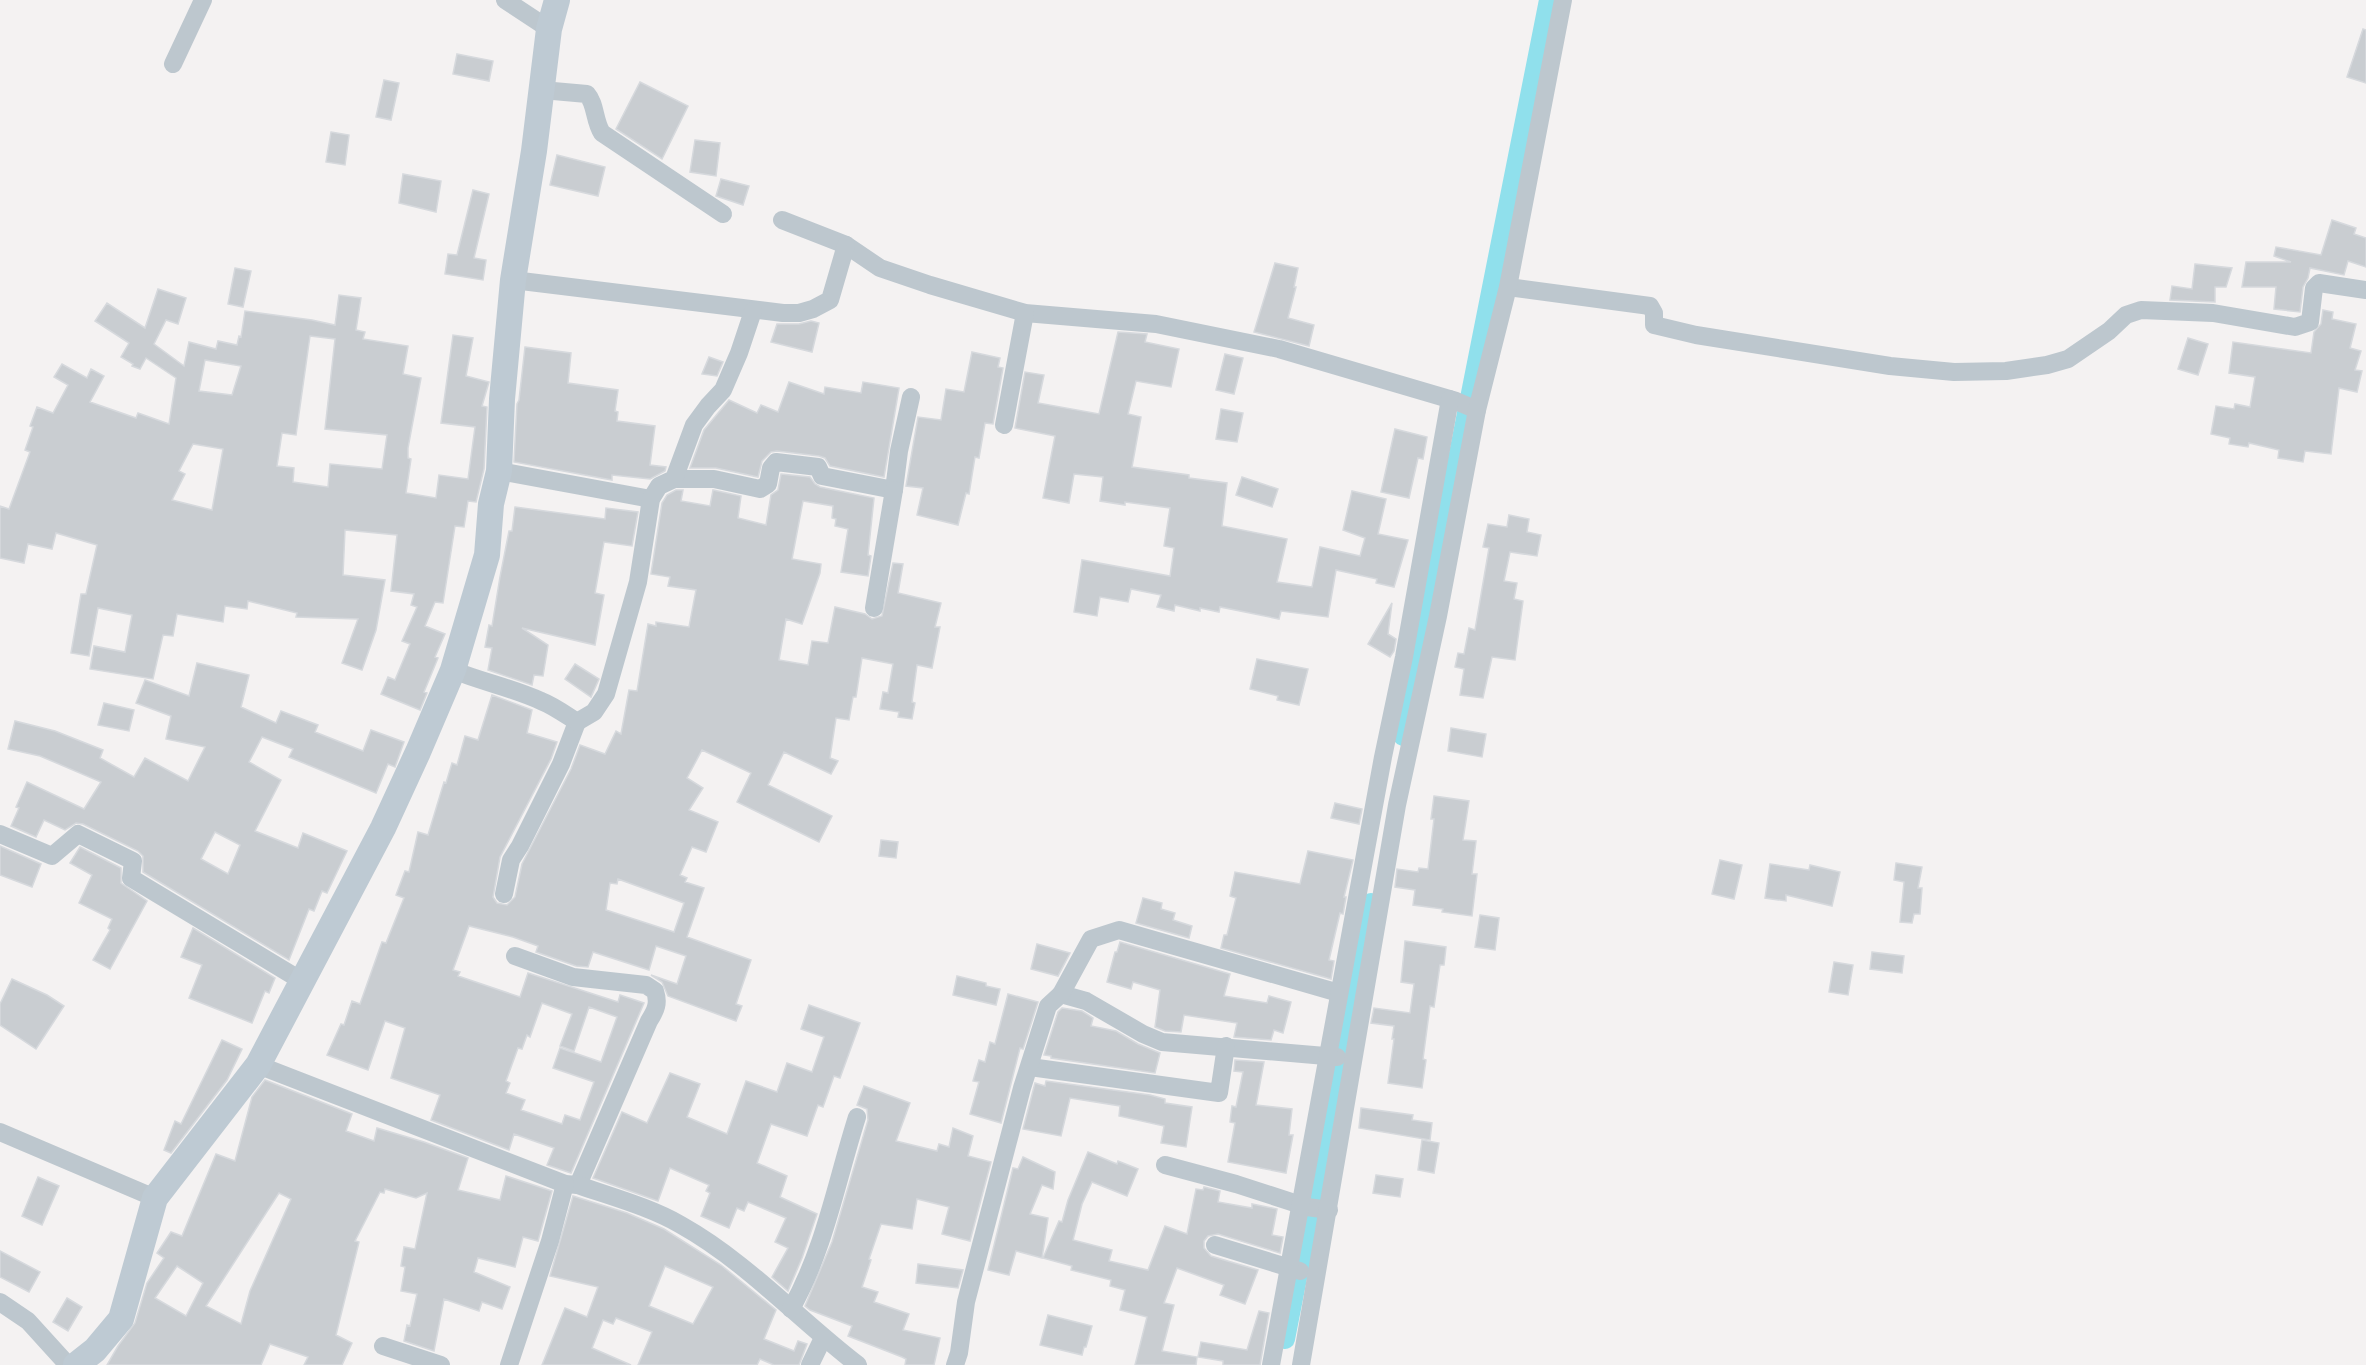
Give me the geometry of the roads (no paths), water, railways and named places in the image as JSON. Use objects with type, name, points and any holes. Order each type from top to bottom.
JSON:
[{"type":"street","points":[[173,64],[203,0]]},
{"type":"street","points":[[505,0],[549,29]]},
{"type":"street","points":[[76,1365],[95,1350],[121,1319],[155,1198],[258,1065],[383,828],[453,670],[487,555],[491,504],[499,471],[501,399],[513,280],[549,29],[557,0]]},
{"type":"street","points":[[1301,1365],[1303,1271],[1340,1058],[1339,993],[1383,758],[1463,404],[1508,287],[1563,0]]},
{"type":"street","points":[[542,90],[587,94],[591,99],[598,127],[602,133],[723,214]]},
{"type":"street","points":[[782,220],[846,245],[880,268],[1025,313],[1156,324],[1279,349],[1463,404]]},
{"type":"street","points":[[513,280],[632,293],[753,311],[799,313],[830,300],[846,245]]},
{"type":"street","points":[[1508,287],[1650,306],[1654,325],[1696,335],[1890,366],[1954,372],[2006,371],[2048,365],[2068,359],[2109,332],[2126,315],[2141,310],[2212,314],[2295,327],[2310,322],[2314,288],[2319,283],[2366,290]]},
{"type":"street","points":[[674,479],[694,425],[723,390],[740,352],[753,311]]},
{"type":"street","points":[[1004,424],[1025,313]]},
{"type":"street","points":[[874,608],[899,451],[911,397]]},
{"type":"street","points":[[1271,1365],[1303,1271],[1340,1058],[1438,616],[1463,404]]},
{"type":"street","points":[[504,894],[511,860],[561,764],[578,722],[594,712],[606,694],[638,582],[651,499],[659,486],[674,479],[719,480],[759,489],[768,484],[771,468],[776,462],[782,462],[818,467],[822,476],[894,490]]},
{"type":"street","points":[[499,471],[651,499]]},
{"type":"street","points":[[453,670],[480,682],[496,685],[542,701],[578,722]]},
{"type":"street","points":[[0,834],[52,856],[78,834],[133,861],[131,878],[302,981]]},
{"type":"street","points":[[955,1365],[959,1353],[966,1302],[995,1198],[1018,1099],[1048,1006],[1060,993],[1091,939],[1119,930],[1339,993]]},
{"type":"street","points":[[509,1365],[550,1241],[572,1184],[658,1001],[655,991],[646,985],[573,977],[515,956]]},
{"type":"street","points":[[1060,993],[1086,1001],[1152,1039],[1178,1044],[1226,1046],[1340,1058]]},
{"type":"street","points":[[1030,1067],[1219,1093],[1226,1046]]},
{"type":"street","points":[[258,1065],[572,1184],[659,1214],[681,1225],[746,1268],[823,1338],[858,1365]]},
{"type":"street","points":[[791,1309],[807,1282],[825,1235],[839,1174],[857,1117]]},
{"type":"street","points":[[0,1132],[155,1198]]},
{"type":"street","points":[[1165,1165],[1315,1208]]},
{"type":"street","points":[[1215,1245],[1303,1271]]},
{"type":"street","points":[[0,1302],[28,1321],[68,1365]]},
{"type":"street","points":[[810,1365],[823,1338]]},
{"type":"street","points":[[383,1346],[441,1365]]},
{"type":"waterway","points":[[1403,736],[1549,0]]},
{"type":"waterway","points":[[1285,1339],[1343,1060],[1371,903]]}]
